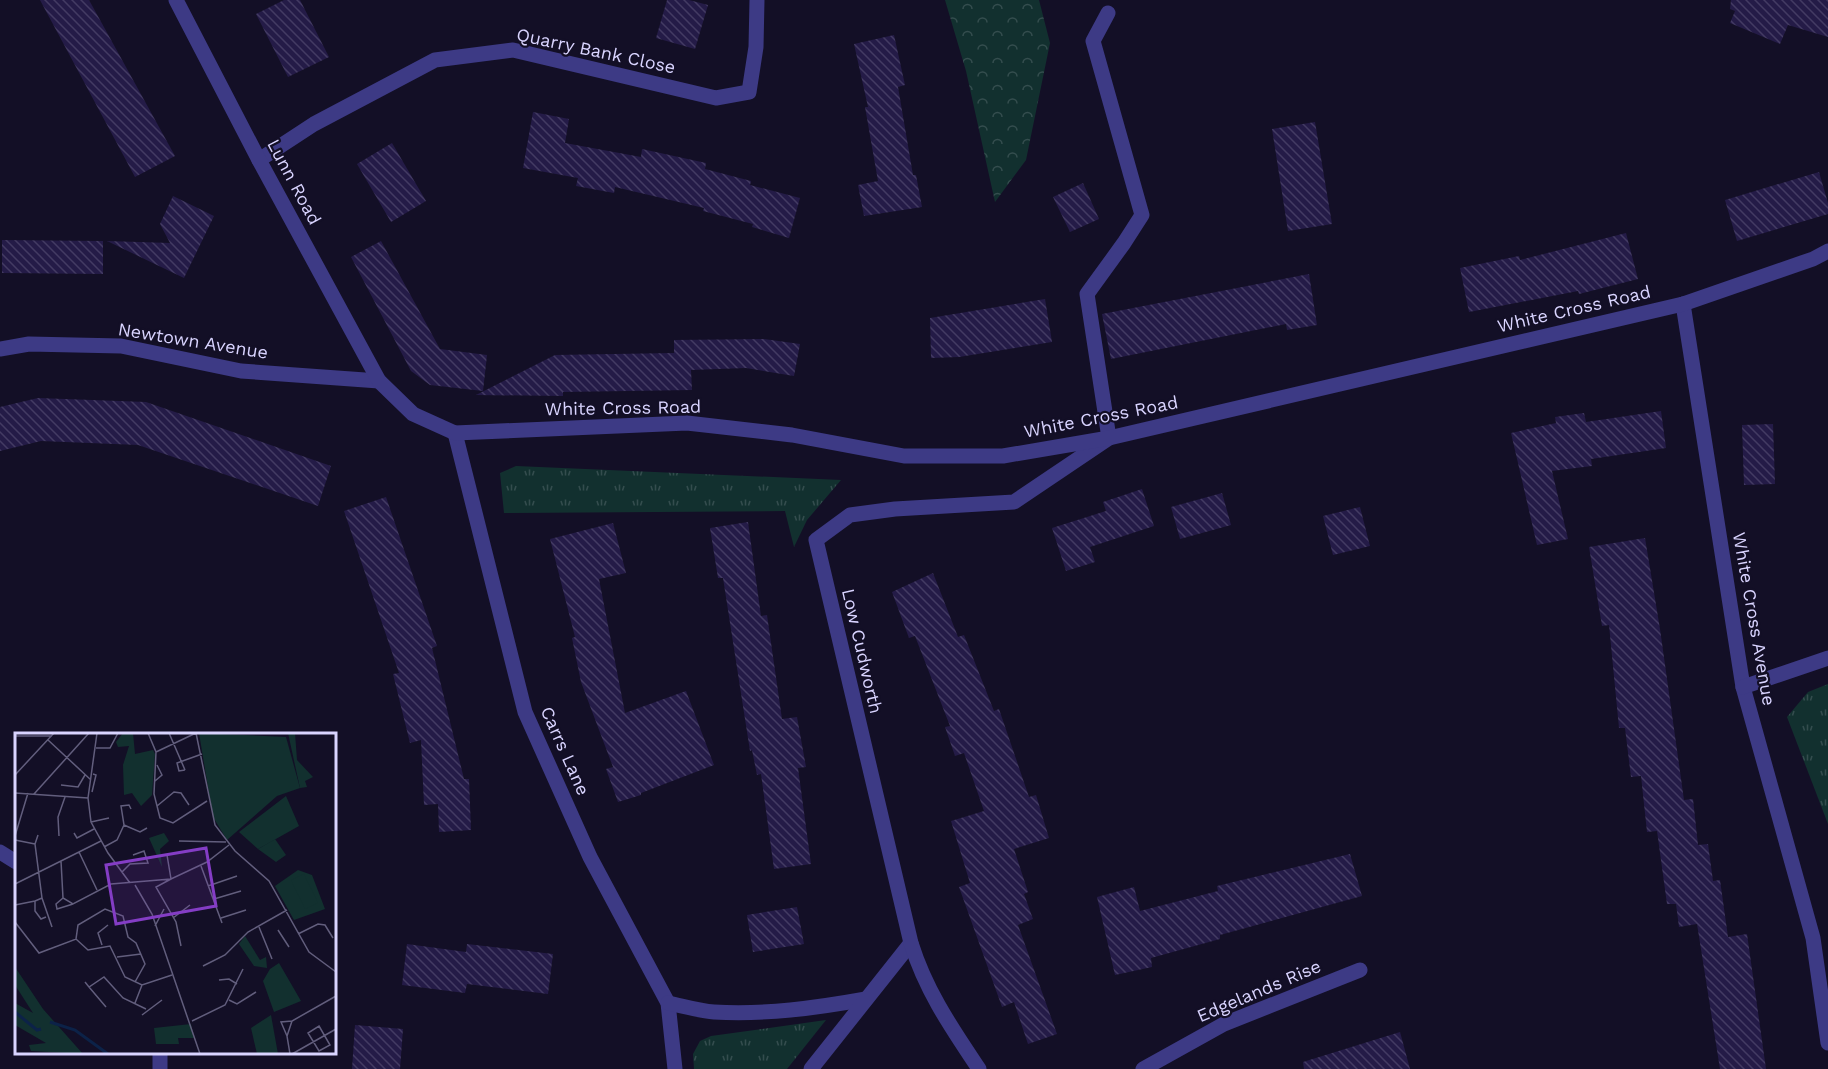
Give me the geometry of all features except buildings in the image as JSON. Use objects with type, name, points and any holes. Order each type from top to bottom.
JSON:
[{"type":"street","name":"Lunn Road","points":[[176,0],[259,160],[379,381]]},
{"type":"street","name":"Quarry Bank Close","points":[[259,160],[314,124],[435,60],[513,50],[716,98],[749,92],[756,47],[757,0]]},
{"type":"street","points":[[1108,13],[1093,41],[1142,215],[1087,294],[1109,438]]},
{"type":"street","name":"White Cross Road","points":[[379,381],[412,414],[455,433],[687,423],[792,435],[904,456],[1003,456],[1109,438],[1683,304],[1813,259],[1828,251]]},
{"type":"street","name":"White Cross Avenue","points":[[1683,304],[1743,687],[1821,936],[1828,1043]]},
{"type":"street","name":"Newtown Avenue","points":[[0,349],[29,344],[122,346],[241,371],[379,381]]},
{"type":"street","name":"Carrs Lane","points":[[455,433],[525,712],[590,857],[668,1003],[675,1069]]},
{"type":"street","name":"Low Cudworth","points":[[979,1069],[938,1008],[920,972],[910,943],[816,540],[850,515],[895,509],[1014,502],[1109,438]]},
{"type":"street","points":[[1743,687],[1828,658]]},
{"type":"street","points":[[0,852],[15,861]]},
{"type":"street","points":[[811,1069],[910,943]]},
{"type":"street","name":"Edgelands Rise","points":[[1143,1069],[1224,1024],[1359,970]]},
{"type":"street","points":[[668,1003],[711,1012],[759,1012],[822,1007],[866,999]]},
{"type":"green space","points":[[945,0],[1039,0],[1050,43],[1026,160],[995,202],[966,71]]},
{"type":"green space","points":[[516,466],[841,480],[807,520],[794,547],[785,511],[504,513],[500,473]]},
{"type":"green space","points":[[1828,684],[1828,824],[1787,717],[1808,692]]},
{"type":"green space","points":[[826,1020],[787,1069],[694,1069],[693,1054],[700,1041],[711,1036]]}]
